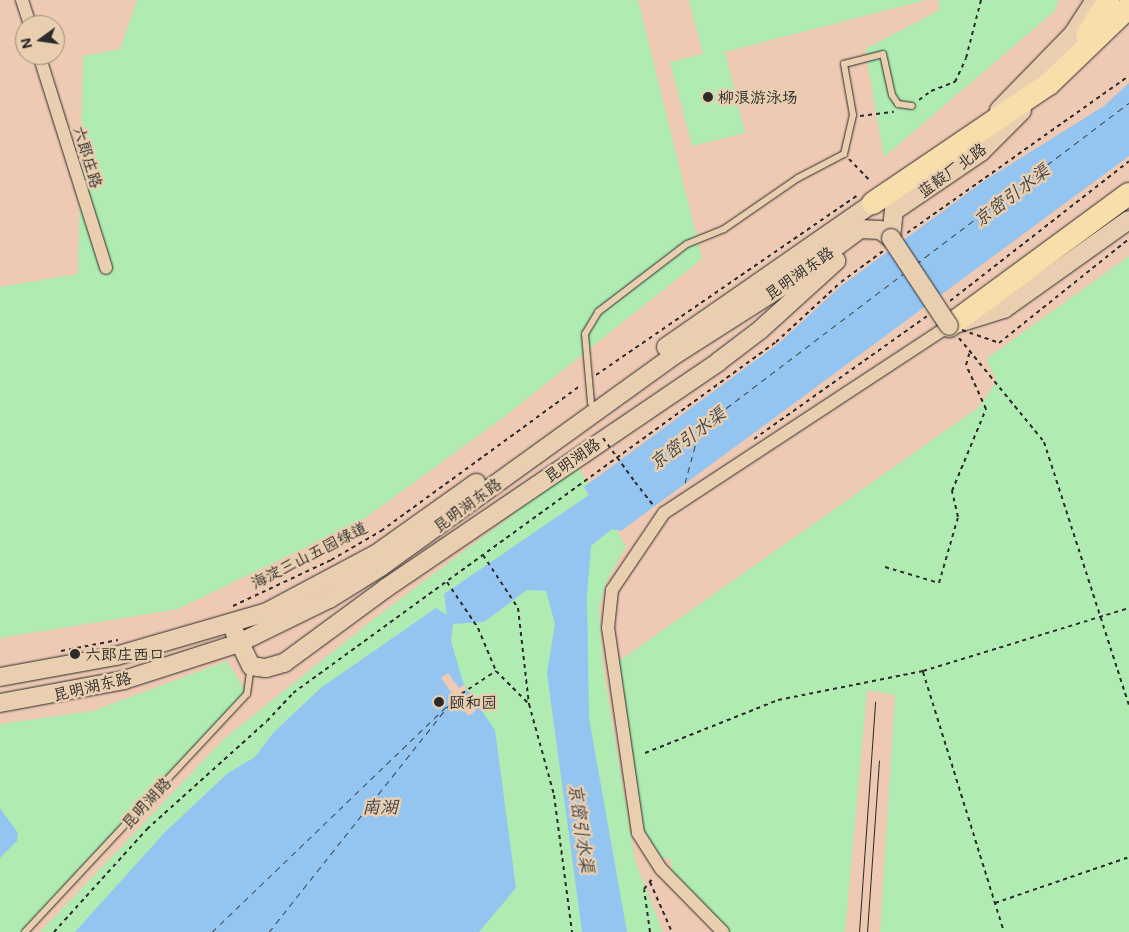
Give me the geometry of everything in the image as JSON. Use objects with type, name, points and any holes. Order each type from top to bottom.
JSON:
[{"type":"highway","points":[[1049,84],[1099,20],[1109,0]]},
{"type":"highway","name":"蓝靛厂北路","points":[[869,190],[973,136],[1049,84],[1129,7]]},
{"type":"highway","points":[[941,319],[1129,194]]},
{"type":"main road","points":[[973,136],[1074,34],[1095,0]]},
{"type":"main road","name":"蓝靛厂北路","points":[[889,238],[894,211],[981,152],[1049,84]]},
{"type":"main road","name":"昆明湖东路","points":[[0,677],[116,656],[323,586],[376,554],[591,403],[869,190]]},
{"type":"main road","points":[[889,238],[941,319],[1004,309],[1129,220]]},
{"type":"main road","name":"昆明湖东路","points":[[0,703],[124,680],[239,643],[330,599],[382,566],[676,354],[789,282],[860,229],[889,238]]},
{"type":"main road","name":"昆明湖路","points":[[251,666],[266,668],[284,663],[603,438],[760,330],[824,270],[889,238]]},
{"type":"main road","points":[[228,617],[251,666]]},
{"type":"street","points":[[22,0],[27,15]]},
{"type":"street","name":"六郎庄路","points":[[42,65],[106,268]]},
{"type":"street","points":[[723,932],[661,870],[638,833],[608,628],[612,590],[664,513],[941,319]]},
{"type":"lane","points":[[591,403],[585,334],[598,312],[687,244],[724,229],[798,178],[844,154],[853,115],[844,64],[883,54],[892,95],[898,104],[912,106]]},
{"type":"lane","name":"昆明湖路","points":[[25,932],[247,694],[251,666]]},
{"type":"path","points":[[853,115],[883,116],[912,106],[931,91],[954,82],[966,58],[981,0]]},
{"type":"path","points":[[54,932],[147,829],[268,721],[293,693],[776,342],[889,238],[1129,76]]},
{"type":"path","points":[[844,154],[869,190]]},
{"type":"path","points":[[948,302],[1129,161]]},
{"type":"path","name":"海淀三山五园绿道","points":[[228,617],[381,531],[588,381],[869,190]]},
{"type":"path","points":[[941,319],[999,343],[1129,239]]},
{"type":"path","points":[[941,319],[970,351],[1044,442],[1129,705]]},
{"type":"path","points":[[753,440],[941,319]]},
{"type":"path","points":[[884,567],[939,583],[958,517],[952,491],[986,409],[966,365],[970,351]]},
{"type":"path","points":[[603,438],[656,508],[663,504]]},
{"type":"path","points":[[483,555],[518,608],[529,704],[554,795],[572,932]]},
{"type":"path","points":[[447,582],[478,628],[496,671],[529,704]]},
{"type":"path","points":[[645,753],[778,700],[923,671],[1129,608]]},
{"type":"path","points":[[52,652],[126,638]]},
{"type":"path","points":[[455,698],[496,671]]},
{"type":"path","points":[[923,671],[1004,932]]},
{"type":"path","points":[[995,903],[1129,857]]},
{"type":"path","points":[[650,932],[644,890],[661,870]]},
{"type":"path","points":[[650,882],[672,932]]},
{"type":"green space","points":[[137,0],[638,0],[702,259],[508,414],[364,519],[178,609],[0,638],[0,287],[78,274],[83,56],[120,49]]},
{"type":"green space","name":"柳浪游泳场","points":[[689,0],[926,0],[725,52],[745,133],[692,146],[670,62],[703,54]]},
{"type":"green space","points":[[938,0],[1058,0],[1055,11],[884,157],[865,49],[940,10]]},
{"type":"green space","points":[[1129,256],[1129,932],[880,932],[895,695],[867,690],[845,932],[725,932],[674,878],[670,858],[661,859],[639,830],[615,664],[979,407],[997,381],[986,359]]},
{"type":"green space","name":"颐和园","points":[[577,466],[626,546],[607,580],[599,608],[603,667],[635,861],[663,932],[40,932],[225,738],[375,618]]},
{"type":"green space","points":[[227,661],[247,694],[25,932],[0,932],[0,724],[93,711]]},
{"type":"water","name":"颐和园","points":[[1129,83],[1129,156],[621,531],[612,529],[591,546],[587,595],[589,718],[627,932],[582,932],[547,673],[555,624],[546,591],[527,590],[484,622],[453,624],[451,641],[464,685],[495,730],[516,888],[479,932],[75,932],[165,832],[228,773],[255,757],[274,732],[322,687],[436,608],[447,615],[444,594],[589,495],[584,487],[778,344],[841,286],[987,179],[1104,106]]},
{"type":"water","points":[[0,808],[18,833],[17,841],[0,858]]},
{"type":"pier","points":[[448,673],[459,688],[464,685],[467,689],[463,693],[476,711],[468,716],[441,678]]},
{"type":"ferry route","points":[[916,264],[1129,103]]},
{"type":"ferry route","points":[[685,483],[700,428],[903,274]]},
{"type":"ferry route","points":[[212,932],[455,698]]},
{"type":"ferry route","points":[[269,932],[451,702]]},
{"type":"tram line","points":[[859,932],[875,702]]},
{"type":"tram line","points":[[867,932],[879,760]]},
{"type":"place","name":"柳浪游泳场","points":[[708,97]]},
{"type":"place","name":"六郎庄西口","points":[[75,654]]},
{"type":"place","name":"颐和园","points":[[439,702]]},
{"type":"water label","name":"京密引水渠","points":[[1011,195]]},
{"type":"water label","name":"京密引水渠","points":[[687,438]]},
{"type":"water label","name":"南湖","points":[[380,806]]},
{"type":"water label","name":"京密引水渠","points":[[582,828]]}]
